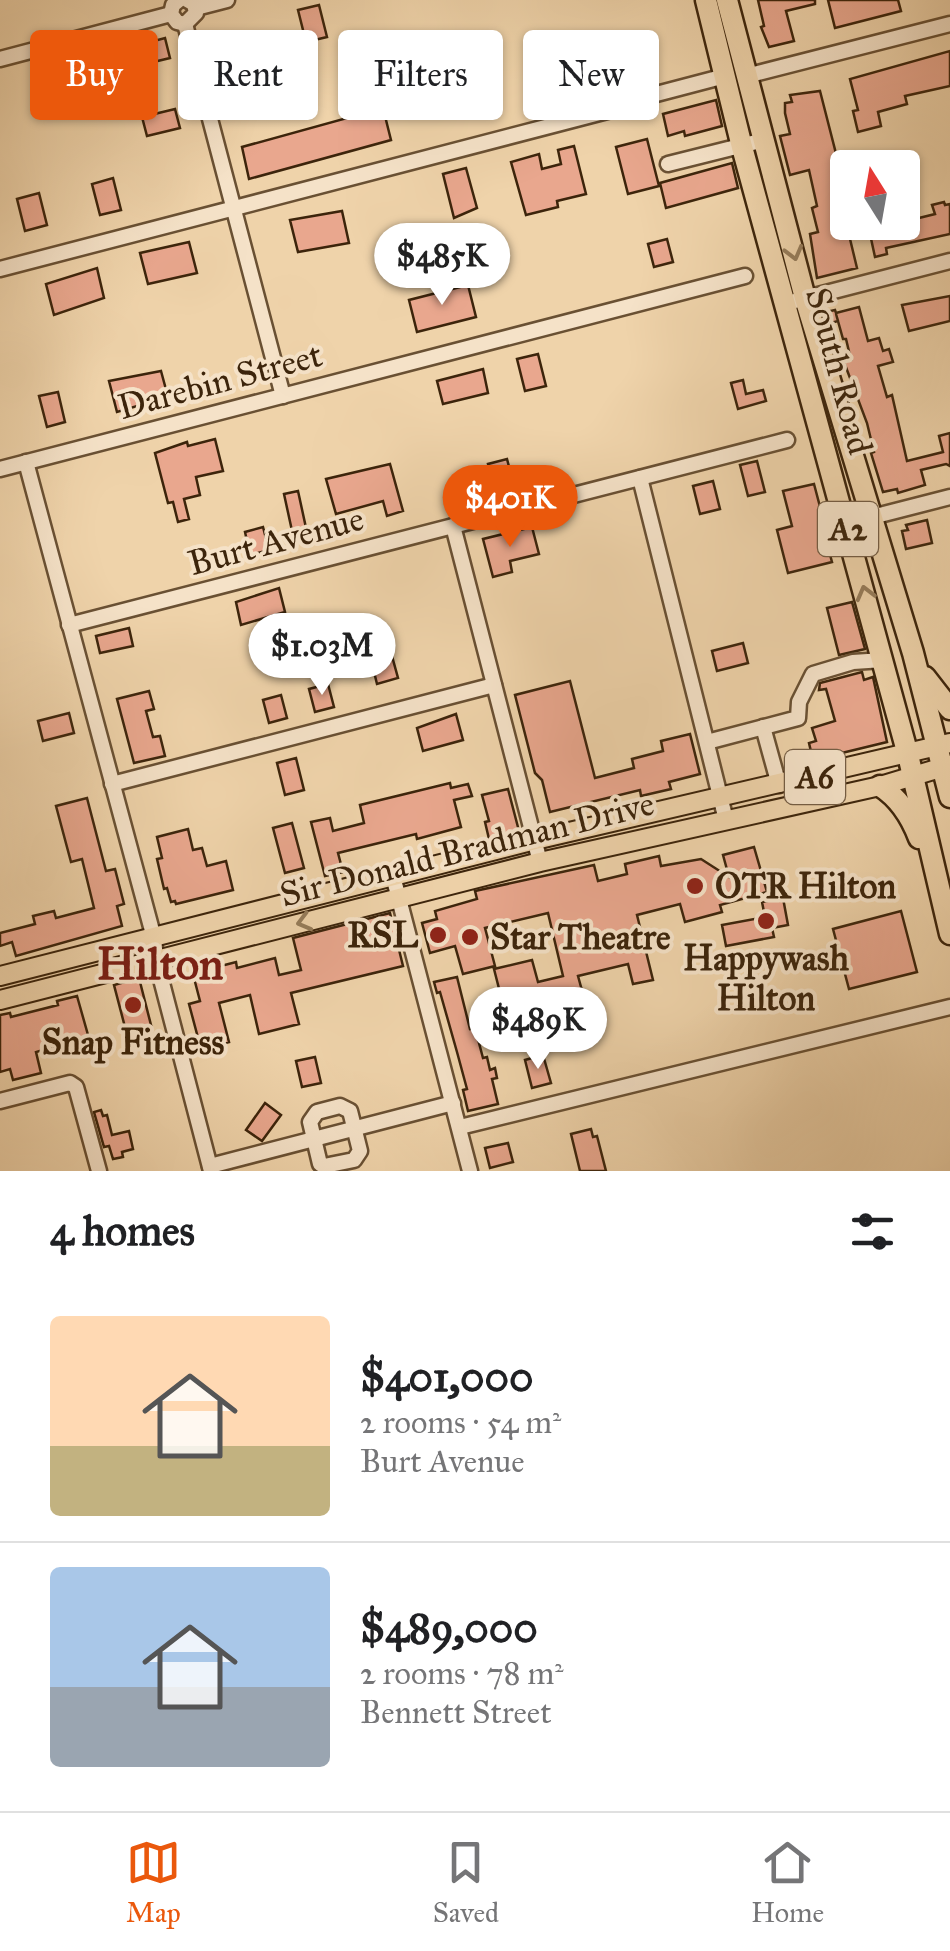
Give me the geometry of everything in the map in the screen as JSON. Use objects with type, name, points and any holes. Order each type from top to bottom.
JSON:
[{"type":"highway","name":"South Road","points":[[706,0],[742,146],[872,517],[945,756],[950,797]]},
{"type":"highway","name":"South Road","points":[[727,0],[764,140],[796,300],[950,934]]},
{"type":"highway","points":[[913,652],[928,684],[950,710]]},
{"type":"highway","points":[[880,786],[895,797],[914,827],[939,892]]},
{"type":"main road","name":"Sir Donald Bradman Drive","points":[[0,976],[535,840],[908,755],[945,756]]},
{"type":"main road","name":"Sir Donald Bradman Drive","points":[[0,1000],[540,862],[880,786],[914,777],[945,756]]},
{"type":"street","points":[[0,59],[175,7],[177,22],[185,24],[194,19],[191,4],[227,0]]},
{"type":"street","points":[[185,24],[282,396]]},
{"type":"street","points":[[746,76],[950,24]]},
{"type":"street","points":[[0,269],[724,76]]},
{"type":"street","points":[[668,164],[764,140]]},
{"type":"street","points":[[796,300],[950,261]]},
{"type":"street","name":"Darebin Street","points":[[0,469],[745,276]]},
{"type":"street","name":"Burt Avenue","points":[[69,625],[787,440]]},
{"type":"street","points":[[26,462],[154,938],[156,960],[210,1169],[453,1104]]},
{"type":"street","points":[[640,478],[726,820]]},
{"type":"street","points":[[872,517],[950,497]]},
{"type":"street","points":[[453,526],[540,862]]},
{"type":"street","points":[[707,742],[798,718],[799,702],[812,674],[853,662],[883,660]]},
{"type":"street","points":[[112,784],[494,685]]},
{"type":"street","points":[[763,727],[779,785]]},
{"type":"street","points":[[393,876],[470,1171]]},
{"type":"street","points":[[460,1128],[950,1007]]},
{"type":"street","points":[[0,1101],[70,1084],[76,1087],[99,1171]]},
{"type":"street","points":[[340,1106],[350,1112],[354,1130],[358,1157],[330,1166],[320,1164],[312,1116],[340,1106]]},
{"type":"building","points":[[758,0],[815,0],[815,4],[786,11],[794,41],[769,47],[761,27],[764,26]]},
{"type":"building","points":[[828,0],[898,0],[901,11],[835,28]]},
{"type":"building","points":[[319,5],[327,37],[318,39],[318,30],[303,30],[298,10]]},
{"type":"building","points":[[165,38],[170,58],[158,61],[158,40]]},
{"type":"building","points":[[950,51],[950,86],[905,96],[907,104],[878,112],[881,126],[858,132],[853,111],[858,110],[850,79]]},
{"type":"building","points":[[820,91],[835,150],[830,150],[830,240],[850,240],[857,268],[817,278],[810,234],[818,232],[812,208],[817,206],[809,170],[790,175],[780,136],[790,134],[785,103],[792,102],[790,95]]},
{"type":"building","points":[[716,100],[722,126],[685,136],[684,131],[668,136],[663,114]]},
{"type":"building","points":[[175,109],[180,128],[147,136],[143,120],[158,120],[158,113]]},
{"type":"building","points":[[340,120],[386,120],[391,140],[249,179],[242,147]]},
{"type":"building","points":[[647,139],[659,186],[628,194],[616,147]]},
{"type":"building","points":[[574,146],[586,194],[557,201],[558,207],[526,215],[511,162],[539,154],[542,169],[561,164],[558,150]]},
{"type":"building","points":[[732,163],[738,188],[666,208],[660,183]]},
{"type":"building","points":[[466,168],[477,208],[454,218],[443,174]]},
{"type":"building","points":[[113,178],[121,210],[100,215],[92,184]]},
{"type":"building","points":[[39,193],[47,225],[25,231],[17,199]]},
{"type":"building","points":[[950,204],[950,234],[886,248],[887,254],[875,257],[871,240],[920,240],[920,218],[935,214],[932,205]]},
{"type":"building","points":[[342,211],[349,243],[298,252],[290,220]]},
{"type":"building","points":[[667,239],[673,262],[654,267],[648,244]]},
{"type":"building","points":[[189,242],[197,273],[148,284],[140,253]]},
{"type":"building","points":[[97,268],[104,298],[54,315],[46,284]]},
{"type":"building","points":[[468,285],[476,317],[417,332],[409,300]]},
{"type":"building","points":[[950,296],[950,321],[909,331],[902,305]]},
{"type":"building","points":[[859,307],[868,341],[879,338],[883,351],[889,349],[893,362],[878,366],[887,397],[892,395],[907,461],[943,452],[939,436],[950,433],[950,466],[921,470],[925,485],[898,493],[897,489],[883,492],[867,423],[844,362],[851,360],[838,321],[828,324],[826,312]]},
{"type":"building","points":[[538,354],[546,386],[525,391],[517,359]]},
{"type":"building","points":[[483,369],[488,393],[443,404],[437,381]]},
{"type":"building","points":[[161,371],[168,397],[117,412],[109,381]]},
{"type":"building","points":[[743,380],[746,394],[763,390],[766,401],[738,409],[731,383]]},
{"type":"building","points":[[58,392],[65,422],[47,427],[39,396]]},
{"type":"building","points":[[215,439],[223,471],[196,477],[200,495],[184,499],[189,519],[178,522],[173,502],[168,503],[155,453],[187,442],[188,446]]},
{"type":"building","points":[[507,459],[513,482],[494,487],[488,464]]},
{"type":"building","points":[[757,461],[765,492],[748,496],[740,465]]},
{"type":"building","points":[[390,464],[403,511],[387,516],[383,501],[336,514],[326,479]]},
{"type":"building","points":[[713,481],[720,509],[700,514],[693,486]]},
{"type":"building","points":[[814,484],[823,518],[829,517],[837,549],[829,551],[832,562],[788,573],[777,530],[792,526],[783,491]]},
{"type":"building","points":[[298,491],[308,537],[294,540],[284,494]]},
{"type":"building","points":[[927,520],[932,543],[906,549],[902,531],[908,530],[906,525]]},
{"type":"building","points":[[263,527],[269,550],[250,555],[245,532]]},
{"type":"building","points":[[532,527],[539,554],[510,561],[512,572],[493,577],[483,539]]},
{"type":"building","points":[[279,588],[285,612],[241,625],[236,602]]},
{"type":"building","points":[[852,602],[865,649],[839,655],[827,608]]},
{"type":"building","points":[[129,628],[133,646],[100,653],[96,636]]},
{"type":"building","points":[[387,638],[398,678],[377,684],[367,643]]},
{"type":"building","points":[[743,643],[748,663],[717,671],[712,651]]},
{"type":"building","points":[[862,672],[864,680],[873,677],[887,742],[813,760],[809,743],[816,741],[812,728],[835,721],[826,689],[819,690],[820,683]]},
{"type":"building","points":[[570,681],[595,778],[634,768],[632,759],[663,751],[661,741],[690,734],[700,774],[669,782],[671,789],[641,796],[640,790],[550,812],[542,780],[535,773],[515,695]]},
{"type":"building","points":[[328,684],[334,707],[315,712],[309,689]]},
{"type":"building","points":[[149,691],[154,709],[146,711],[153,737],[160,736],[165,756],[134,763],[117,699]]},
{"type":"building","points":[[281,695],[287,718],[269,723],[263,700]]},
{"type":"building","points":[[69,713],[74,733],[43,741],[38,721]]},
{"type":"building","points":[[456,714],[463,740],[423,751],[417,728]]},
{"type":"building","points":[[296,758],[304,790],[285,795],[277,763]]},
{"type":"building","points":[[450,783],[451,788],[468,784],[472,796],[454,800],[461,827],[338,853],[343,872],[325,876],[311,822],[330,818],[333,831],[364,823],[360,805]]},
{"type":"building","points":[[508,789],[519,831],[489,839],[482,795]]},
{"type":"building","points":[[87,798],[106,871],[115,869],[124,904],[117,906],[122,926],[16,956],[12,942],[0,946],[0,933],[35,924],[33,916],[54,911],[56,918],[94,908],[82,859],[71,862],[56,806]]},
{"type":"building","points":[[292,823],[304,868],[285,873],[273,828]]},
{"type":"building","points":[[188,829],[193,850],[202,848],[207,866],[226,861],[233,890],[176,904],[164,889],[157,837]]},
{"type":"building","points":[[754,847],[767,892],[720,905],[722,912],[685,922],[680,904],[637,915],[653,980],[633,984],[628,964],[578,976],[584,998],[507,1020],[494,969],[532,960],[538,982],[563,976],[548,913],[485,928],[495,966],[463,974],[455,946],[430,953],[422,923],[437,919],[435,911],[477,899],[475,891],[594,865],[598,881],[627,874],[625,864],[659,856],[661,866],[701,859],[729,877],[723,855]]},
{"type":"building","name":"Happywash Hilton","points":[[783,898],[788,925],[772,928],[774,937],[726,946],[722,925],[765,917],[762,902]]},
{"type":"building","points":[[901,911],[917,972],[849,989],[833,929]]},
{"type":"building","points":[[390,913],[403,966],[291,993],[299,1024],[259,1034],[250,995],[219,1003],[229,1042],[201,1049],[189,1004],[200,1001],[194,978],[236,962],[237,968],[275,958],[279,975],[301,970],[293,938]]},
{"type":"building","points":[[457,977],[470,1029],[475,1028],[483,1058],[487,1057],[490,1070],[495,1068],[497,1078],[492,1079],[498,1104],[468,1111],[463,1090],[467,1089],[434,982]]},
{"type":"building","name":"Snap Fitness","points":[[139,978],[151,1025],[126,1031],[114,985]]},
{"type":"building","points":[[77,996],[90,1042],[78,1045],[76,1040],[36,1052],[41,1073],[13,1080],[10,1069],[0,1072],[0,1015],[10,1013],[11,1017]]},
{"type":"building","points":[[543,1055],[551,1083],[532,1088],[525,1060]]},
{"type":"building","points":[[315,1057],[321,1083],[302,1087],[296,1061]]},
{"type":"building","points":[[265,1103],[281,1115],[262,1141],[246,1130]]},
{"type":"building","points":[[101,1110],[103,1116],[107,1115],[112,1135],[129,1131],[133,1149],[122,1152],[123,1157],[113,1159],[109,1146],[104,1147],[94,1112]]},
{"type":"building","points":[[591,1129],[593,1137],[597,1136],[606,1171],[580,1171],[571,1134]]},
{"type":"building","points":[[508,1143],[513,1162],[490,1168],[485,1148]]},
{"type":"place","name":"OTR Hilton","points":[[695,886]]},
{"type":"place","name":"Happywash Hilton","points":[[766,921]]},
{"type":"place","name":"RSL","points":[[438,935]]},
{"type":"place","name":"Star Theatre","points":[[470,937]]},
{"type":"place","name":"Snap Fitness","points":[[133,1005]]},
{"type":"district","name":"Hilton","points":[[160,963]]}]
